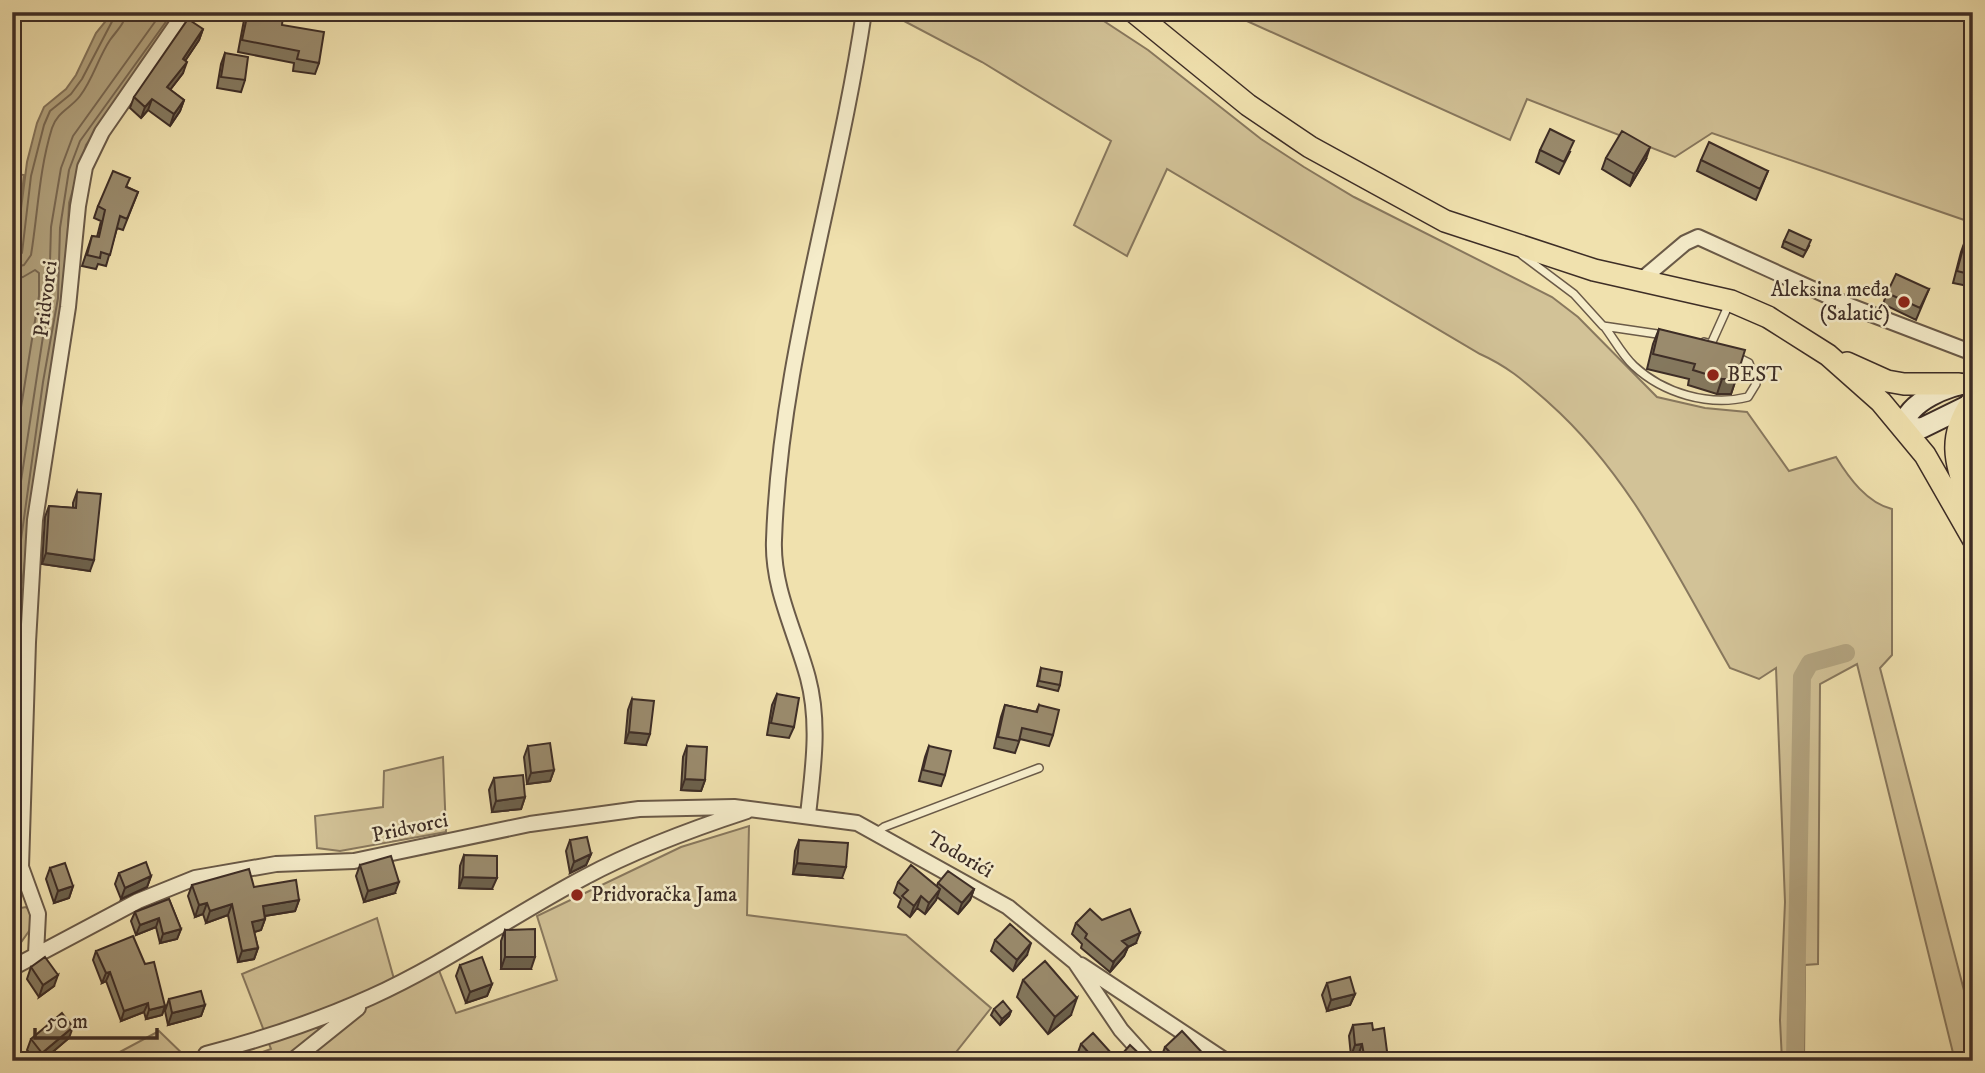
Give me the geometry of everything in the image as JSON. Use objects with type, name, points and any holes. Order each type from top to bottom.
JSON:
[{"type":"main road","points":[[1133,12],[1248,105],[1310,147],[1445,221],[1504,242],[1640,281],[1731,301],[1768,317],[1828,355],[1887,381],[1904,384],[1966,383]]},
{"type":"main road","points":[[1828,355],[1881,402],[1902,427],[1934,470],[1973,540]]},
{"type":"main road","points":[[1902,427],[1910,409],[1966,383]]},
{"type":"main road","points":[[1902,427],[1913,430],[1922,428],[1972,403]]},
{"type":"main road","points":[[1972,403],[1958,423],[1954,444],[1973,514]]},
{"type":"street","name":"Pridvorci","points":[[36,954],[38,914],[21,867],[28,642],[35,520],[68,307],[78,206],[85,167],[102,132],[185,12]]},
{"type":"street","points":[[808,815],[816,719],[808,678],[782,601],[774,547],[775,495],[779,446],[795,348],[864,12]]},
{"type":"street","points":[[1640,281],[1685,243],[1698,237],[1850,306],[1973,353]]},
{"type":"street","name":"Pridvorci","points":[[12,968],[138,901],[195,877],[276,864],[354,860],[530,824],[639,809],[677,806],[752,809],[808,815]]},
{"type":"street","points":[[206,1054],[273,1037],[373,996],[440,962],[586,876],[673,836],[752,809]]},
{"type":"street","name":"Todorići","points":[[808,815],[857,823],[877,832],[1008,907],[1075,962],[1226,1061]]},
{"type":"street","name":"Todorići","points":[[1075,962],[1121,1030],[1149,1061]]},
{"type":"street","points":[[292,1061],[373,996]]},
{"type":"lane","points":[[1504,242],[1574,294],[1632,364],[1653,382],[1687,396],[1734,401],[1748,397],[1756,384],[1749,363],[1730,354]]},
{"type":"lane","points":[[1711,344],[1731,301]]},
{"type":"lane","points":[[1603,326],[1671,336]]},
{"type":"lane","points":[[1697,340],[1720,349]]},
{"type":"lane","points":[[877,832],[1039,768]]},
{"type":"shaded area","points":[[887,12],[1090,12],[1148,50],[1261,139],[1304,167],[1354,197],[1552,297],[1578,317],[1657,397],[1705,408],[1747,412],[1789,471],[1836,457],[1867,495],[1892,509],[1892,655],[1880,668],[1973,1025],[1973,1061],[1955,1061],[1857,664],[1820,684],[1818,964],[1805,965],[1804,1061],[1782,1061],[1780,1020],[1785,902],[1776,668],[1759,679],[1730,668],[1650,528],[1628,494],[1578,431],[1508,370],[1167,169],[1127,256],[1074,225],[1111,141],[982,62]]},
{"type":"shaded area","points":[[1227,12],[1973,12],[1973,223],[1712,133],[1675,157],[1527,99],[1510,140]]},
{"type":"shaded area","points":[[17,174],[24,175],[12,278],[12,192]]},
{"type":"shaded area","points":[[443,757],[446,832],[340,851],[317,848],[315,816],[383,807],[384,771]]},
{"type":"shaded area","points":[[749,826],[747,915],[906,935],[991,1008],[949,1061],[238,1061],[271,1049],[242,974],[377,918],[394,979],[434,958],[456,1013],[557,980],[537,916],[681,847]]},
{"type":"shaded area","points":[[26,907],[33,914],[34,924],[12,955],[12,914],[15,909]]},
{"type":"shaded area","points":[[159,1031],[190,1061],[103,1061]]},
{"type":"water","points":[[113,12],[181,12],[86,145],[69,203],[65,299],[50,383],[18,611],[12,780],[12,279],[27,162],[44,107],[66,89],[76,75],[96,33]]},
{"type":"building","points":[[248,12],[283,16],[282,25],[324,32],[319,63],[297,59],[299,51],[242,40]]},
{"type":"building","points":[[188,19],[203,29],[183,59],[187,62],[167,87],[184,100],[174,114],[152,99],[145,107],[134,97]]},
{"type":"building","points":[[12,23],[16,23],[18,46],[12,46]]},
{"type":"building","points":[[225,53],[248,57],[245,80],[221,77]]},
{"type":"building","points":[[12,80],[15,96],[12,97]]},
{"type":"building","points":[[1550,129],[1574,141],[1564,162],[1540,150]]},
{"type":"building","points":[[1622,131],[1650,147],[1634,174],[1606,158]]},
{"type":"building","points":[[1709,142],[1768,171],[1760,189],[1701,160]]},
{"type":"building","points":[[113,171],[130,178],[126,187],[138,192],[127,219],[120,216],[110,255],[101,252],[100,258],[87,255],[92,236],[99,237],[105,210],[98,206]]},
{"type":"building","points":[[1789,230],[1811,240],[1806,251],[1784,241]]},
{"type":"building","points":[[1965,241],[1973,243],[1973,275],[1957,271]]},
{"type":"building","points":[[1896,274],[1929,289],[1920,308],[1887,293]]},
{"type":"building","points":[[1659,329],[1745,350],[1736,379],[1722,379],[1693,370],[1695,364],[1653,354]]},
{"type":"building","points":[[77,492],[101,494],[94,560],[46,553],[49,506],[76,508]]},
{"type":"building","points":[[1041,668],[1062,672],[1060,685],[1039,681]]},
{"type":"building","points":[[777,694],[799,698],[794,727],[771,723]]},
{"type":"building","points":[[632,699],[654,701],[650,734],[629,732]]},
{"type":"building","points":[[1005,705],[1037,712],[1039,705],[1059,710],[1053,735],[1022,728],[1019,741],[998,737]]},
{"type":"building","points":[[550,743],[554,770],[531,773],[528,746]]},
{"type":"building","points":[[687,746],[707,747],[705,780],[685,779]]},
{"type":"building","points":[[929,746],[951,751],[945,775],[923,770]]},
{"type":"building","points":[[523,775],[525,797],[496,801],[494,778]]},
{"type":"building","points":[[587,837],[591,854],[574,862],[570,840]]},
{"type":"building","points":[[799,840],[848,843],[846,867],[797,863]]},
{"type":"building","points":[[464,855],[497,856],[497,878],[463,877]]},
{"type":"building","points":[[391,856],[399,882],[368,891],[360,865]]},
{"type":"building","points":[[146,862],[151,876],[125,888],[119,873]]},
{"type":"building","points":[[65,863],[73,886],[58,891],[50,868]]},
{"type":"building","points":[[911,865],[940,889],[929,903],[921,896],[914,906],[902,896],[908,890],[898,882]]},
{"type":"building","points":[[249,869],[254,887],[296,880],[299,900],[263,906],[265,919],[252,922],[258,948],[242,951],[232,904],[210,911],[207,903],[199,905],[192,885]]},
{"type":"building","points":[[948,871],[974,889],[962,903],[938,883]]},
{"type":"building","points":[[169,899],[181,929],[163,934],[159,918],[140,925],[135,912]]},
{"type":"building","points":[[1090,909],[1102,920],[1130,909],[1140,933],[1122,941],[1128,946],[1113,962],[1085,938],[1087,934],[1076,923]]},
{"type":"building","points":[[1010,924],[1031,943],[1017,960],[995,940]]},
{"type":"building","points":[[535,929],[535,957],[505,957],[505,930]]},
{"type":"building","points":[[133,936],[145,964],[154,962],[165,1006],[149,1010],[148,1003],[124,1011],[110,972],[106,973],[96,951]]},
{"type":"building","points":[[45,957],[58,975],[43,985],[31,967]]},
{"type":"building","points":[[482,957],[492,984],[470,992],[460,965]]},
{"type":"building","points":[[1045,961],[1077,998],[1055,1017],[1023,980]]},
{"type":"building","points":[[1350,977],[1355,994],[1331,1000],[1327,983]]},
{"type":"building","points":[[201,991],[205,1005],[172,1013],[169,999]]},
{"type":"building","points":[[1003,1001],[1011,1011],[1002,1019],[994,1009]]},
{"type":"building","points":[[62,1013],[73,1027],[42,1053],[31,1039]]},
{"type":"building","points":[[1372,1023],[1373,1030],[1384,1028],[1388,1059],[1370,1061],[1370,1055],[1364,1055],[1362,1044],[1355,1045],[1353,1025]]},
{"type":"building","points":[[1182,1031],[1210,1061],[1178,1061],[1165,1047]]},
{"type":"building","points":[[1093,1033],[1112,1054],[1104,1061],[1096,1061],[1081,1044]]},
{"type":"building","points":[[1130,1045],[1147,1061],[1116,1061]]},
{"type":"waterway","points":[[1795,1061],[1802,677],[1810,663],[1846,653]]},
{"type":"place","name":"Aleksina međa (Salatić)","points":[[1904,302]]},
{"type":"place","name":"BEST","points":[[1713,375]]},
{"type":"place","name":"Pridvoračka Jama","points":[[577,895]]}]
